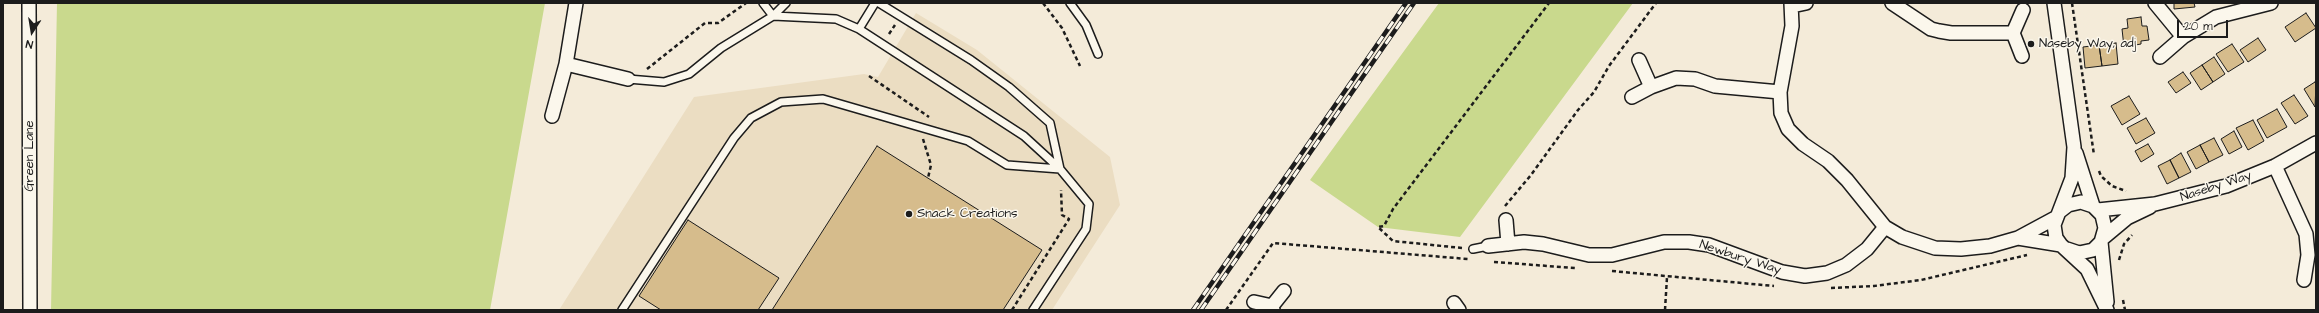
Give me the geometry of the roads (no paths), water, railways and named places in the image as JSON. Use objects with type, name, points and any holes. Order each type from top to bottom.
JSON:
[{"type":"street","name":"Green Lane","points":[[29,3],[30,310]]},
{"type":"street","points":[[552,116],[566,64],[576,3]]},
{"type":"street","points":[[1806,3],[1791,4],[1792,26],[1780,92],[1780,113],[1788,129],[1803,144],[1828,161],[1847,180],[1885,227],[1902,237],[1935,248],[1961,248],[2013,240],[2063,247],[2079,253],[2093,250],[2102,240]]},
{"type":"street","points":[[1892,3],[1932,29],[1939,31],[1958,33],[2013,33]]},
{"type":"street","points":[[2054,3],[2074,147],[2072,178],[2058,215],[2055,232],[2063,247],[2087,269],[2107,310]]},
{"type":"street","points":[[2155,3],[2183,37]]},
{"type":"street","points":[[2160,57],[2183,37],[2216,17],[2271,3]]},
{"type":"street","points":[[2022,56],[2013,33],[2023,10]]},
{"type":"street","points":[[1639,60],[1651,87]]},
{"type":"street","points":[[566,64],[632,80]]},
{"type":"street","points":[[1632,97],[1651,87],[1676,78],[1695,79],[1722,87],[1780,92]]},
{"type":"street","name":"Naseby Way","points":[[2096,208],[2155,204],[2226,186],[2275,166],[2316,143]]},
{"type":"street","points":[[2074,147],[2096,208],[2105,228],[2102,240],[2107,310]]},
{"type":"street","points":[[2275,166],[2306,234],[2312,255],[2304,280]]},
{"type":"street","points":[[2013,240],[2058,215],[2068,205],[2081,202],[2096,208]]},
{"type":"street","name":"Naseby Way","points":[[2102,240],[2127,218],[2155,204]]},
{"type":"street","points":[[1505,214],[1508,244]]},
{"type":"street","name":"Newbury Way","points":[[1488,246],[1508,244],[1543,244],[1590,255],[1612,255],[1664,242],[1689,242],[1708,245],[1782,272],[1805,276],[1827,273],[1846,265],[1867,249],[1885,227]]},
{"type":"street","points":[[1254,302],[1272,308],[1284,291]]},
{"type":"lane","points":[[763,3],[773,16],[836,19],[859,29],[1024,136],[1060,169],[1090,204],[1086,229],[1033,310]]},
{"type":"lane","points":[[632,80],[664,82],[689,74],[721,48],[773,16],[786,3]]},
{"type":"lane","points":[[859,29],[875,3]]},
{"type":"lane","points":[[879,3],[1009,86],[1050,123],[1060,169]]},
{"type":"lane","points":[[1070,3],[1086,25],[1098,54]]},
{"type":"lane","points":[[622,310],[734,138],[750,118],[781,102],[823,99],[968,140],[1008,164],[1060,169]]},
{"type":"lane","points":[[1473,249],[1488,246]]},
{"type":"railway","points":[[1193,310],[1406,3]]},
{"type":"railway","points":[[1201,310],[1414,3]]},
{"type":"place","name":"Naseby Way, adj","points":[[2031,44]]},
{"type":"place","name":"Snack Creations","points":[[909,214]]}]
